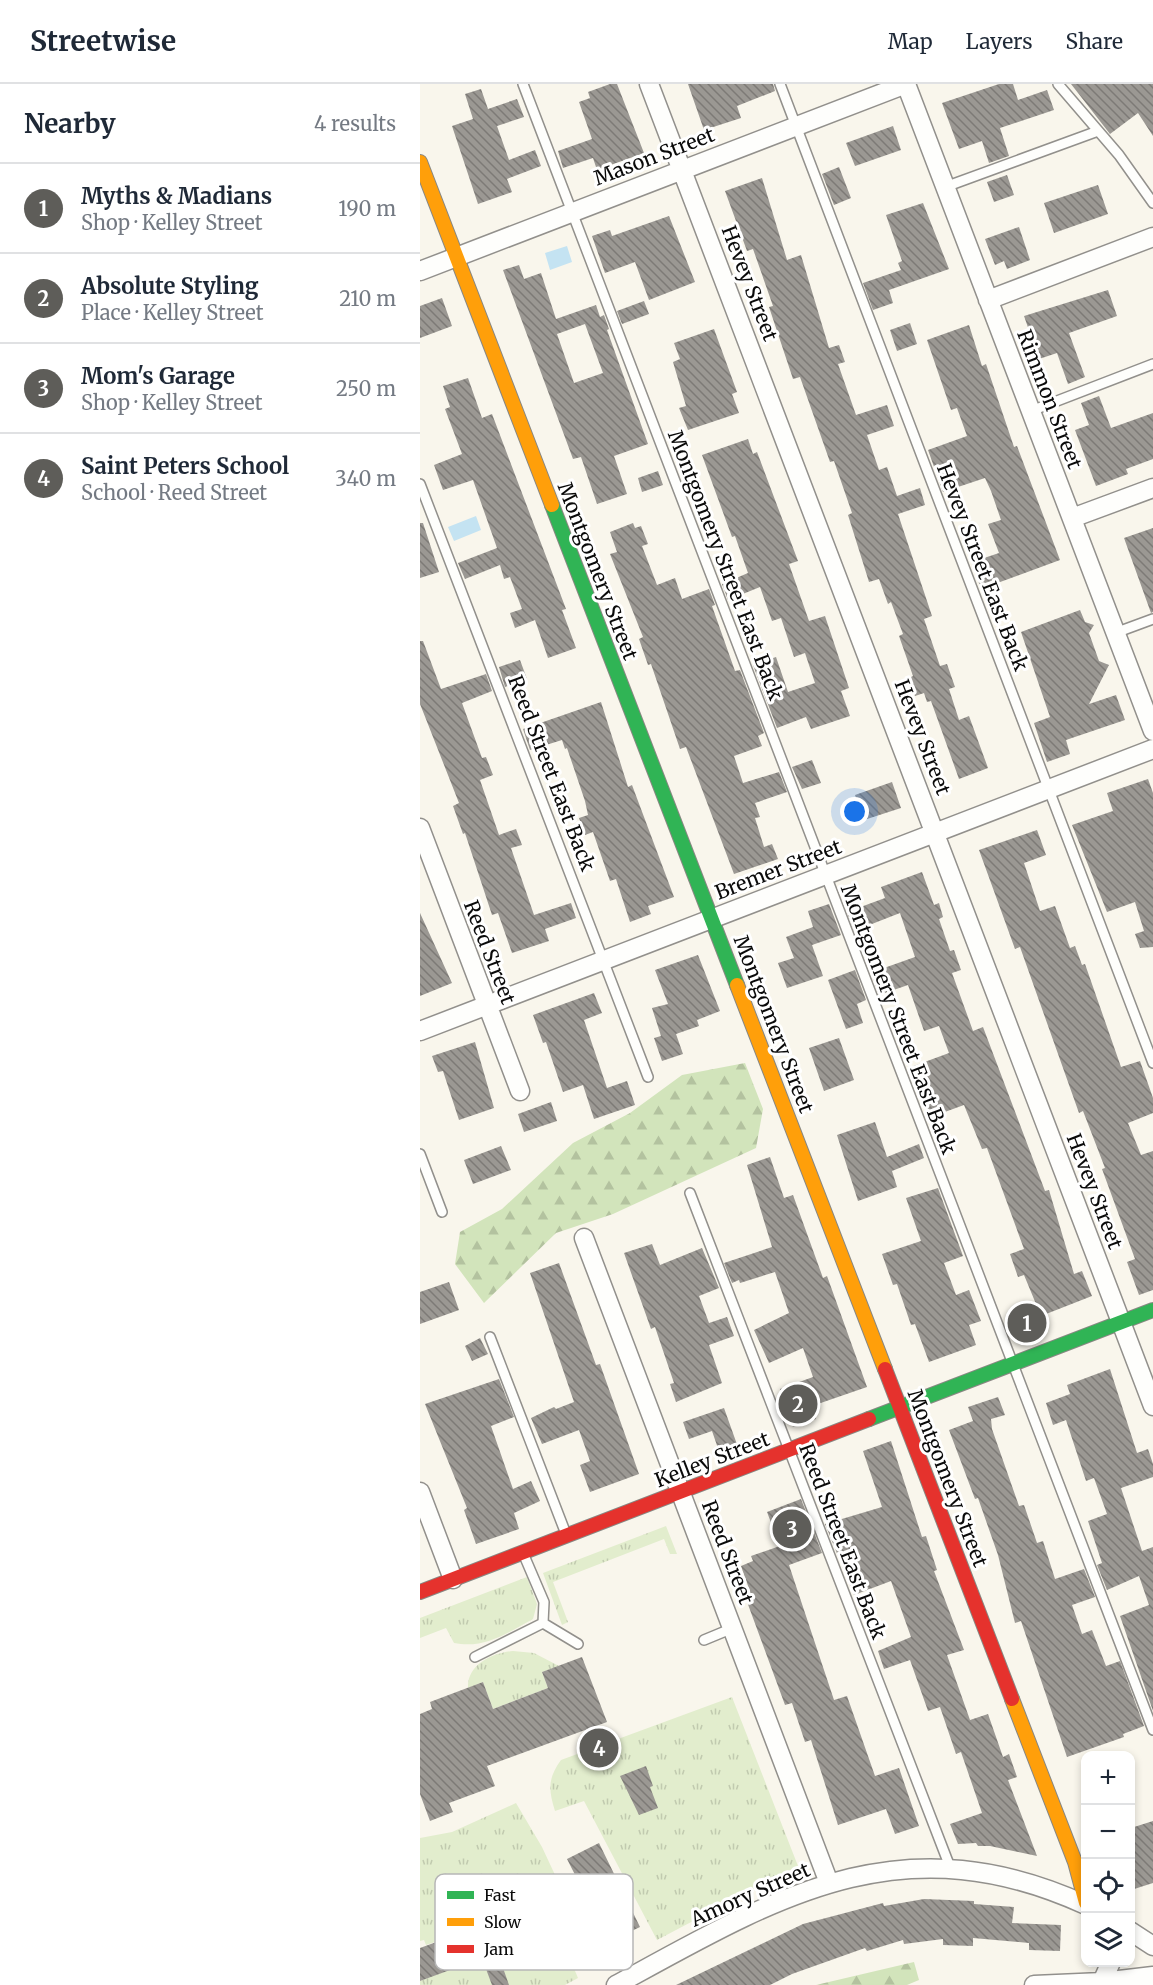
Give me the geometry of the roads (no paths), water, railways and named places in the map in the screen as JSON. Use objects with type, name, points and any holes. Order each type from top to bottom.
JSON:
[{"type":"street","name":"Hevey Street","points":[[649,84],[1153,1406]]},
{"type":"street","name":"Mason Street","points":[[420,272],[906,84]]},
{"type":"street","name":"Rimmon Street","points":[[906,84],[1153,731]]},
{"type":"street","name":"Montgomery Street","points":[[420,162],[455,258],[713,918],[1075,1862],[1081,1885]]},
{"type":"street","points":[[988,300],[1153,237]]},
{"type":"street","points":[[1072,518],[1153,488]]},
{"type":"street","name":"Bremer Street","points":[[420,1031],[1153,749]]},
{"type":"street","name":"Reed Street","points":[[420,828],[520,1091]]},
{"type":"street","name":"Reed Street","points":[[584,1239],[829,1883]]},
{"type":"street","name":"Kelley Street","points":[[420,1592],[1153,1310]]},
{"type":"street","points":[[420,1492],[453,1579]]},
{"type":"street","name":"Amory Street","points":[[616,1985],[759,1911],[829,1883],[885,1870],[950,1868],[1018,1880],[1081,1902]]},
{"type":"street","points":[[1135,1933],[1153,1946]]},
{"type":"street","points":[[1091,1984],[1106,1967]]},
{"type":"street","points":[[1034,1985],[1091,1984],[1153,1976]]},
{"type":"lane","name":"Montgomery Street East Back","points":[[523,84],[1011,1365],[1153,1730]]},
{"type":"lane","name":"Hevey Street East Back","points":[[780,84],[1153,1063]]},
{"type":"lane","points":[[1058,84],[1153,202]]},
{"type":"lane","points":[[945,187],[1098,131]]},
{"type":"lane","points":[[1032,411],[1153,364]]},
{"type":"lane","name":"Reed Street East Back","points":[[420,484],[605,960],[648,1077]]},
{"type":"lane","points":[[1115,633],[1153,619]]},
{"type":"lane","points":[[420,1154],[442,1212]]},
{"type":"lane","name":"Reed Street East Back","points":[[690,1193],[950,1868]]},
{"type":"lane","points":[[490,1337],[567,1536]]},
{"type":"lane","points":[[523,1552],[544,1602],[543,1623]]},
{"type":"lane","points":[[543,1623],[578,1644]]},
{"type":"lane","points":[[475,1657],[543,1623]]},
{"type":"lane","points":[[704,1640],[733,1628]]},
{"type":"water","points":[[567,246],[572,262],[550,270],[545,253]]},
{"type":"water","points":[[476,516],[481,530],[454,541],[448,527]]},
{"type":"place","name":"Myths & Madians","points":[[1027,1323]]},
{"type":"place","name":"Absolute Styling","points":[[798,1404]]},
{"type":"place","name":"Mom's Garage","points":[[792,1529]]},
{"type":"place","name":"Saint Peters School","points":[[599,1748]]}]
